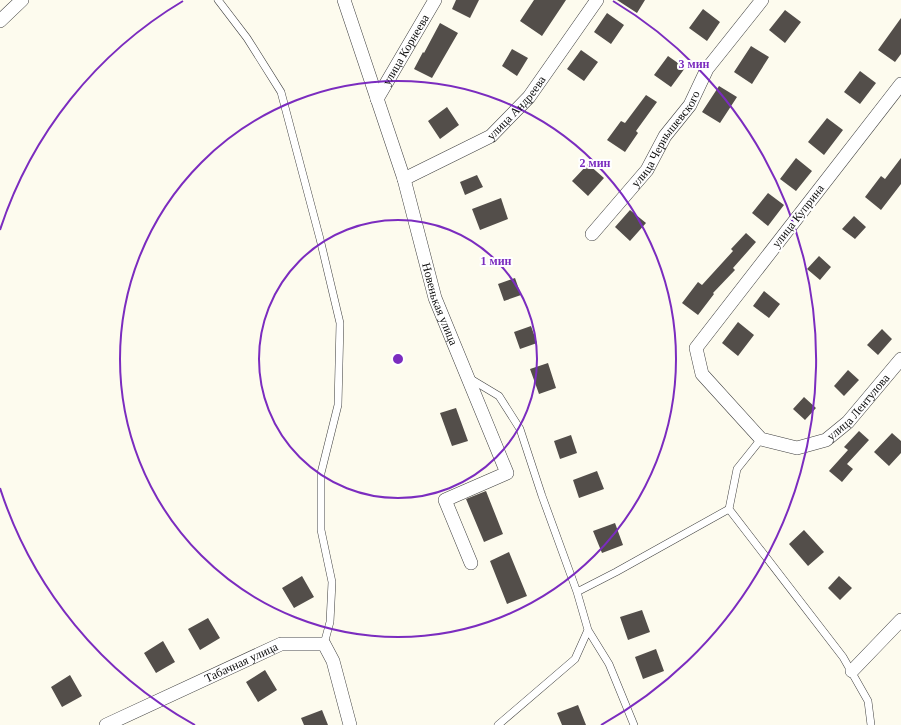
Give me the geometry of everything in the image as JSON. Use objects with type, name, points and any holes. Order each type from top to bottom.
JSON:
[{"type":"street","points":[[0,21],[22,0]]},
{"type":"street","name":"Новенькая улица","points":[[344,0],[404,179],[435,298],[507,474],[445,500],[471,562]]},
{"type":"street","name":"улица Корнеева","points":[[376,99],[435,0]]},
{"type":"street","name":"улица Андреева","points":[[404,179],[491,136],[529,97],[597,0]]},
{"type":"street","name":"улица Чернышевского","points":[[592,234],[647,170],[665,136],[690,105],[707,70],[762,0]]},
{"type":"street","name":"улица Куприна","points":[[761,439],[702,374],[696,348],[901,84]]},
{"type":"street","name":"улица Лентулова","points":[[761,439],[797,448],[826,440],[848,422],[901,359]]},
{"type":"street","points":[[852,671],[901,620]]},
{"type":"street","name":"Табачная улица","points":[[106,725],[281,644],[324,644]]},
{"type":"street","points":[[324,644],[333,661],[350,725]]},
{"type":"lane","points":[[218,0],[247,38],[281,92],[320,239],[340,323],[338,405],[321,473],[321,530],[332,582],[330,622],[324,644]]},
{"type":"lane","points":[[468,378],[499,396],[520,429],[542,496],[577,592],[588,630],[609,664],[634,725]]},
{"type":"lane","points":[[761,439],[737,469],[729,509],[843,656],[868,701],[871,725]]},
{"type":"lane","points":[[577,592],[729,509]]},
{"type":"lane","points":[[498,725],[576,659],[588,630]]},
{"type":"building","points":[[456,0],[479,0],[470,18],[452,9]]},
{"type":"building","points":[[534,0],[566,0],[542,36],[520,21]]},
{"type":"building","points":[[617,0],[645,0],[637,13]]},
{"type":"building","points":[[703,9],[720,22],[707,41],[689,28]]},
{"type":"building","points":[[785,10],[801,22],[785,43],[769,30]]},
{"type":"building","points":[[607,13],[624,25],[611,44],[594,32]]},
{"type":"building","points":[[901,18],[901,54],[895,62],[878,50]]},
{"type":"building","points":[[440,23],[458,33],[432,78],[414,69]]},
{"type":"building","points":[[751,46],[769,57],[752,84],[734,72]]},
{"type":"building","points":[[512,49],[528,58],[517,76],[502,66]]},
{"type":"building","points":[[581,50],[598,62],[584,81],[567,69]]},
{"type":"building","points":[[668,56],[685,68],[671,87],[654,75]]},
{"type":"building","points":[[860,71],[876,83],[860,104],[844,92]]},
{"type":"building","points":[[719,86],[737,97],[720,123],[702,112]]},
{"type":"building","points":[[646,95],[657,102],[636,131],[638,133],[625,152],[607,140],[621,121],[625,123]]},
{"type":"building","points":[[447,107],[459,125],[440,139],[428,121]]},
{"type":"building","points":[[827,118],[843,130],[824,155],[808,142]]},
{"type":"building","points":[[796,158],[812,171],[796,191],[780,179]]},
{"type":"building","points":[[901,158],[901,184],[881,210],[865,197],[881,176],[885,179]]},
{"type":"building","points":[[588,164],[604,178],[588,196],[572,181]]},
{"type":"building","points":[[477,175],[483,187],[465,195],[460,182]]},
{"type":"building","points":[[768,193],[784,205],[768,226],[752,213]]},
{"type":"building","points":[[501,198],[508,219],[480,230],[472,209]]},
{"type":"building","points":[[630,210],[646,223],[630,241],[615,227]]},
{"type":"building","points":[[854,216],[866,227],[855,239],[842,229]]},
{"type":"building","points":[[746,233],[756,242],[733,268],[735,270],[713,293],[714,294],[698,315],[682,303],[698,282],[702,285],[733,251],[731,249]]},
{"type":"building","points":[[819,256],[831,267],[820,280],[807,269]]},
{"type":"building","points":[[515,278],[521,295],[504,301],[498,284]]},
{"type":"building","points":[[764,291],[780,304],[769,318],[753,306]]},
{"type":"building","points":[[738,322],[754,335],[738,356],[722,343]]},
{"type":"building","points":[[531,326],[537,343],[520,349],[514,332]]},
{"type":"building","points":[[882,329],[892,339],[878,355],[867,345]]},
{"type":"building","points":[[548,363],[556,388],[539,394],[530,369]]},
{"type":"building","points":[[848,370],[859,380],[844,396],[834,386]]},
{"type":"building","points":[[804,397],[816,408],[805,420],[793,409]]},
{"type":"building","points":[[456,408],[468,441],[452,446],[440,413]]},
{"type":"building","points":[[859,431],[869,440],[847,464],[853,469],[842,482],[829,471],[848,450],[844,447]]},
{"type":"building","points":[[892,433],[901,441],[901,453],[889,466],[874,452]]},
{"type":"building","points":[[571,435],[577,453],[560,459],[554,441]]},
{"type":"building","points":[[597,471],[604,489],[579,498],[573,480]]},
{"type":"building","points":[[486,491],[503,534],[484,542],[466,499]]},
{"type":"building","points":[[615,523],[623,545],[602,553],[593,531]]},
{"type":"building","points":[[804,530],[824,552],[808,566],[789,544]]},
{"type":"building","points":[[509,552],[527,596],[507,604],[490,561]]},
{"type":"building","points":[[302,576],[314,597],[294,608],[282,588]]},
{"type":"building","points":[[839,576],[852,588],[840,600],[828,588]]},
{"type":"building","points":[[642,610],[650,632],[628,640],[620,617]]},
{"type":"building","points":[[208,618],[220,638],[200,650],[188,629]]},
{"type":"building","points":[[163,641],[175,662],[156,673],[144,653]]},
{"type":"building","points":[[656,649],[664,671],[643,679],[635,657]]},
{"type":"building","points":[[265,670],[277,690],[258,702],[246,682]]},
{"type":"building","points":[[70,675],[82,696],[62,707],[51,687]]},
{"type":"building","points":[[578,705],[586,725],[562,725],[557,713]]},
{"type":"building","points":[[322,710],[328,725],[304,725],[301,718]]}]
